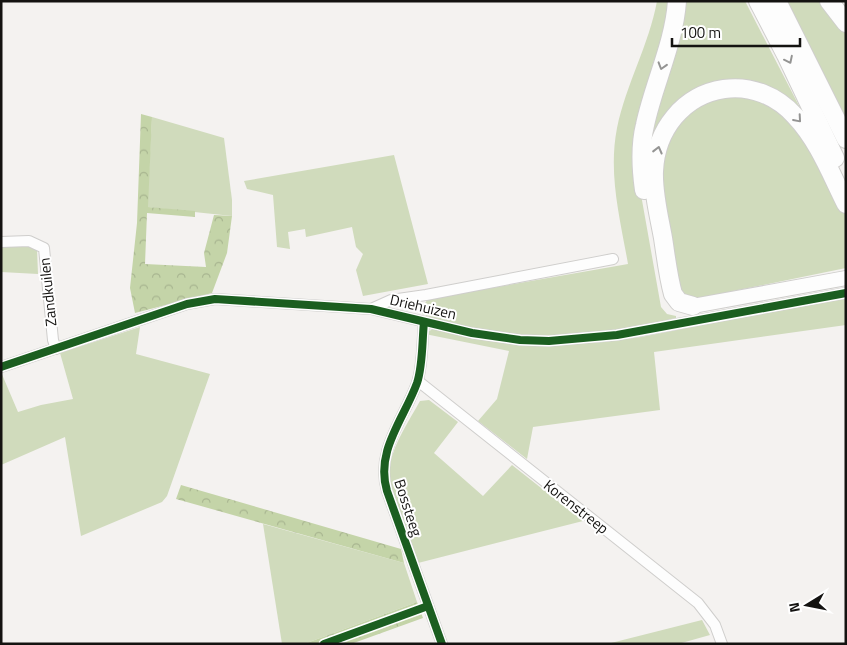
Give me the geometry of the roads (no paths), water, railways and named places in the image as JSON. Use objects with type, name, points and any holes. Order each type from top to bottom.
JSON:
[{"type":"highway","points":[[677,1],[670,40],[644,126],[642,165],[648,218],[662,291],[673,307],[693,306]]},
{"type":"highway","points":[[758,1],[786,54],[846,181]]},
{"type":"highway","points":[[777,1],[846,139]]},
{"type":"highway","points":[[829,1],[846,23]]},
{"type":"highway","points":[[693,306],[679,302],[672,290],[654,172],[658,147],[668,124],[696,98],[717,90],[742,88],[759,92],[782,103],[808,132],[846,204]]},
{"type":"main road","points":[[693,306],[846,278]]},
{"type":"street","name":"Zandkuilen","points":[[1,242],[29,241],[44,248],[56,349]]},
{"type":"street","name":"Driehuizen","points":[[371,310],[390,300],[426,295],[613,259]]},
{"type":"street","name":"Driehuizen","points":[[1,367],[187,304],[215,299],[371,310],[512,339],[575,339],[617,335],[846,293]]},
{"type":"street","name":"Bossteeg","points":[[424,322],[418,381],[385,454],[383,468],[387,491],[442,644]]},
{"type":"street","name":"Korenstreep","points":[[418,381],[698,603],[716,625],[722,644]]}]
